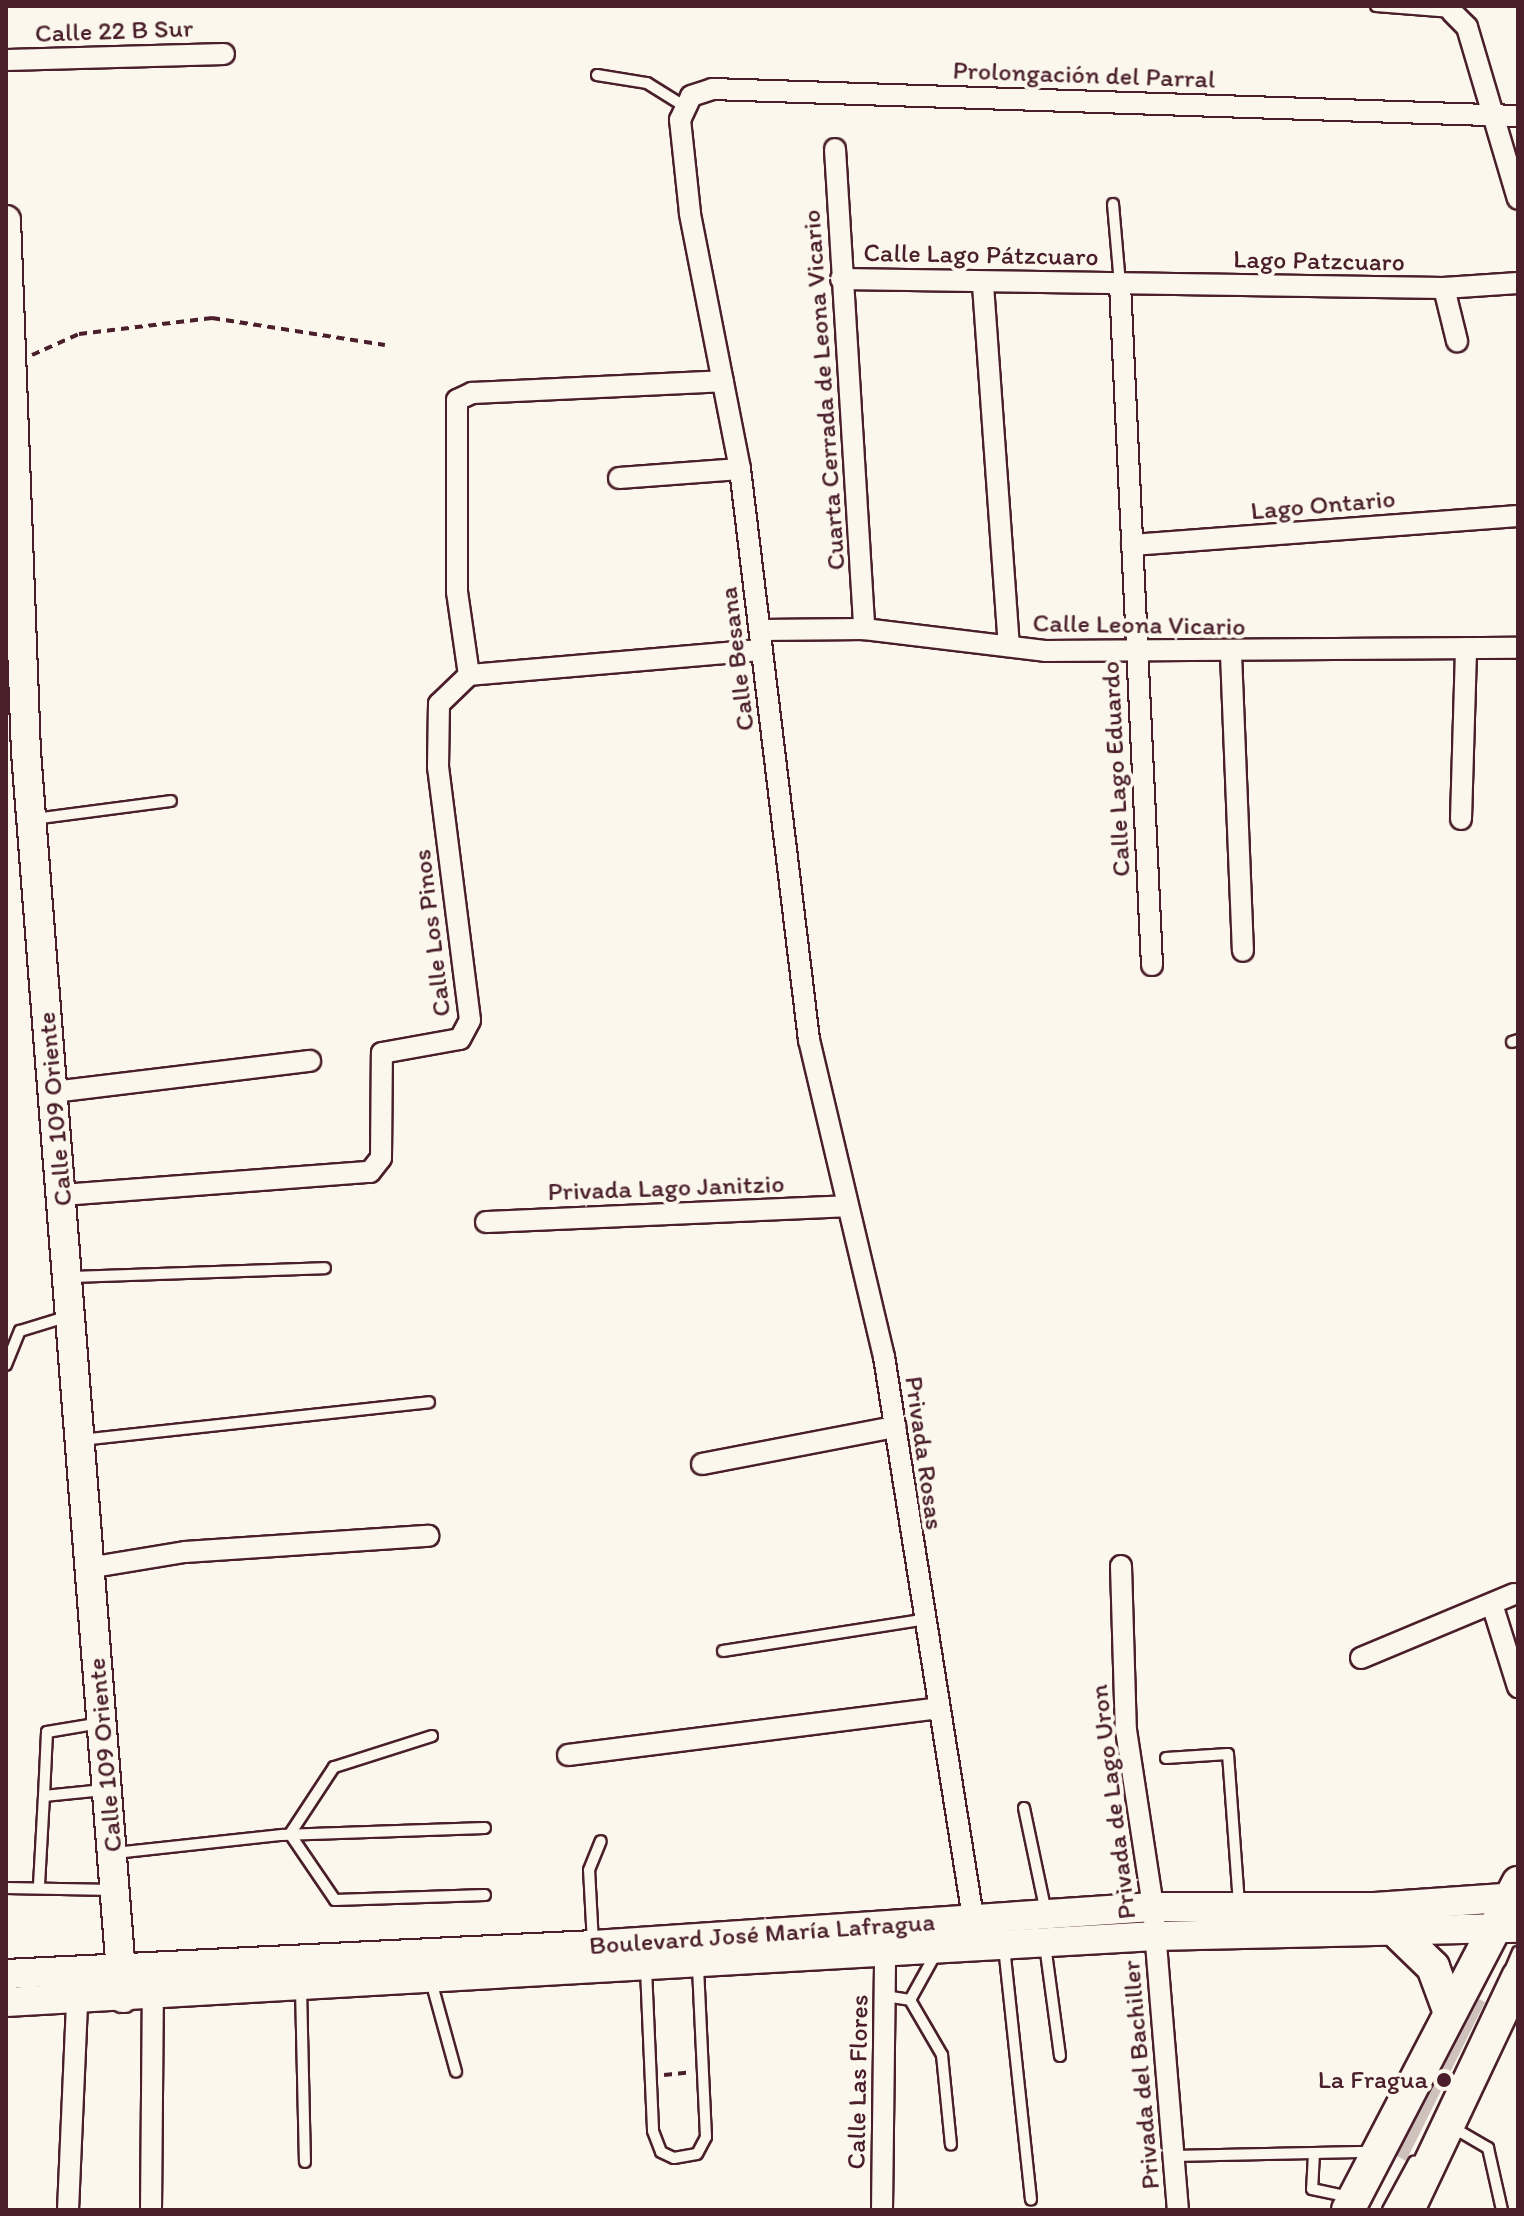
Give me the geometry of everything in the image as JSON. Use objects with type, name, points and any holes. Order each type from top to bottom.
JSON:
[{"type":"main road","name":"Calle 109 Oriente","points":[[6,220],[16,753],[31,820],[62,1195],[88,1568],[110,1789],[122,1984]]},
{"type":"main road","name":"Boulevard José María Lafragua","points":[[6,2002],[77,2000],[122,1984],[153,1996],[937,1951],[985,1938],[1047,1914],[1153,1907],[1512,1916]]},
{"type":"main road","name":"Boulevard José María Lafragua","points":[[6,1974],[122,1984],[594,1945],[985,1938],[1045,1943],[1155,1936],[1400,1935],[1512,1916]]},
{"type":"main road","points":[[1355,2206],[1378,2152],[1450,2013],[1512,1916]]},
{"type":"main road","points":[[1400,1935],[1433,1967],[1450,2013]]},
{"type":"main road","points":[[1408,2210],[1518,1977]]},
{"type":"street","points":[[1452,12],[1467,27],[1488,114],[1518,199]]},
{"type":"street","name":"Calle 22 B Sur","points":[[6,60],[224,54]]},
{"type":"street","name":"Prolongación del Parral","points":[[684,106],[712,89],[1518,116]]},
{"type":"street","name":"Calle Besana","points":[[684,106],[681,154],[740,469],[809,1040],[847,1206]]},
{"type":"street","name":"Cuarta Cerrada de Leona Vicario","points":[[835,149],[864,629]]},
{"type":"street","name":"Calle Lago Pátzcuaro","points":[[841,279],[983,285],[1120,284]]},
{"type":"street","name":"Lago Patzcuaro","points":[[1120,284],[1444,288],[1518,283]]},
{"type":"street","name":"Calle Lago Eduardo","points":[[1120,284],[1152,965]]},
{"type":"street","points":[[983,285],[1009,646]]},
{"type":"street","points":[[1444,288],[1457,341]]},
{"type":"street","points":[[469,675],[457,592],[457,400],[472,393],[723,381]]},
{"type":"street","points":[[619,478],[740,469]]},
{"type":"street","name":"Lago Ontario","points":[[1132,545],[1518,516]]},
{"type":"street","name":"Calle Leona Vicario","points":[[469,675],[864,629],[1009,646],[1136,653],[1518,648]]},
{"type":"street","points":[[1461,819],[1466,648]]},
{"type":"street","points":[[1231,654],[1243,951]]},
{"type":"street","name":"Calle Los Pinos","points":[[62,1195],[378,1166],[382,1053],[460,1039],[470,1020],[438,767],[436,716],[449,693],[469,675]]},
{"type":"street","points":[[53,1092],[310,1061]]},
{"type":"street","name":"Privada Lago Janitzio","points":[[486,1222],[847,1206]]},
{"type":"street","name":"Privada Rosas","points":[[847,1206],[895,1427],[922,1620],[985,1938]]},
{"type":"street","points":[[702,1464],[895,1427]]},
{"type":"street","points":[[88,1568],[185,1552],[428,1536]]},
{"type":"street","name":"Privada de Lago Uron","points":[[1121,1566],[1126,1730],[1155,1936]]},
{"type":"street","points":[[1361,1658],[1514,1594]]},
{"type":"street","points":[[1492,1604],[1518,1687]]},
{"type":"street","points":[[568,1755],[939,1708]]},
{"type":"street","name":"Privada del Bachiller","points":[[1155,1936],[1178,2210]]},
{"type":"street","name":"Calle Las Flores","points":[[882,2210],[885,1954]]},
{"type":"street","points":[[151,2210],[153,1996]]},
{"type":"street","points":[[68,2210],[77,2000]]},
{"type":"lane","points":[[1376,6],[1452,12]]},
{"type":"lane","points":[[597,75],[647,83],[684,106]]},
{"type":"lane","points":[[1113,204],[1120,284]]},
{"type":"lane","points":[[31,820],[171,801]]},
{"type":"lane","points":[[68,1277],[325,1268]]},
{"type":"lane","points":[[6,1365],[20,1331],[71,1316]]},
{"type":"lane","points":[[79,1440],[429,1402]]},
{"type":"lane","points":[[723,1651],[922,1620]]},
{"type":"lane","points":[[39,1885],[47,1732],[103,1722]]},
{"type":"lane","points":[[290,1834],[334,1767],[432,1736]]},
{"type":"lane","points":[[1166,1758],[1228,1754],[1239,1907]]},
{"type":"lane","points":[[44,1796],[110,1789]]},
{"type":"lane","points":[[1024,1808],[1047,1914]]},
{"type":"lane","points":[[113,1854],[290,1834],[485,1828]]},
{"type":"lane","points":[[290,1834],[335,1900],[485,1895]]},
{"type":"lane","points":[[594,1945],[589,1870],[601,1841]]},
{"type":"lane","points":[[6,1888],[39,1885],[116,1890]]},
{"type":"lane","points":[[1314,2153],[1312,2189],[1355,2206],[1512,1916]]},
{"type":"lane","points":[[1388,2210],[1512,1916]]},
{"type":"lane","points":[[985,1938],[1031,2200]]},
{"type":"lane","points":[[1045,1943],[1060,2056]]},
{"type":"lane","points":[[910,2000],[937,1951]]},
{"type":"lane","points":[[646,1968],[653,2131],[661,2152],[674,2158],[697,2154],[706,2137],[698,1965]]},
{"type":"lane","points":[[431,1981],[456,2072]]},
{"type":"lane","points":[[301,1988],[305,2162]]},
{"type":"lane","points":[[885,1996],[910,2000]]},
{"type":"lane","points":[[910,2000],[942,2055],[951,2145]]},
{"type":"lane","points":[[1450,2126],[1488,2148],[1502,2210]]},
{"type":"lane","points":[[1173,2156],[1378,2152]]},
{"type":"path","points":[[7,366],[79,334],[212,318],[385,345]]},
{"type":"path","points":[[651,2077],[701,2071]]},
{"type":"building","points":[[1479,1999],[1485,2002],[1406,2161],[1397,2156]]},
{"type":"place","name":"La Fragua","points":[[1444,2080]]}]
